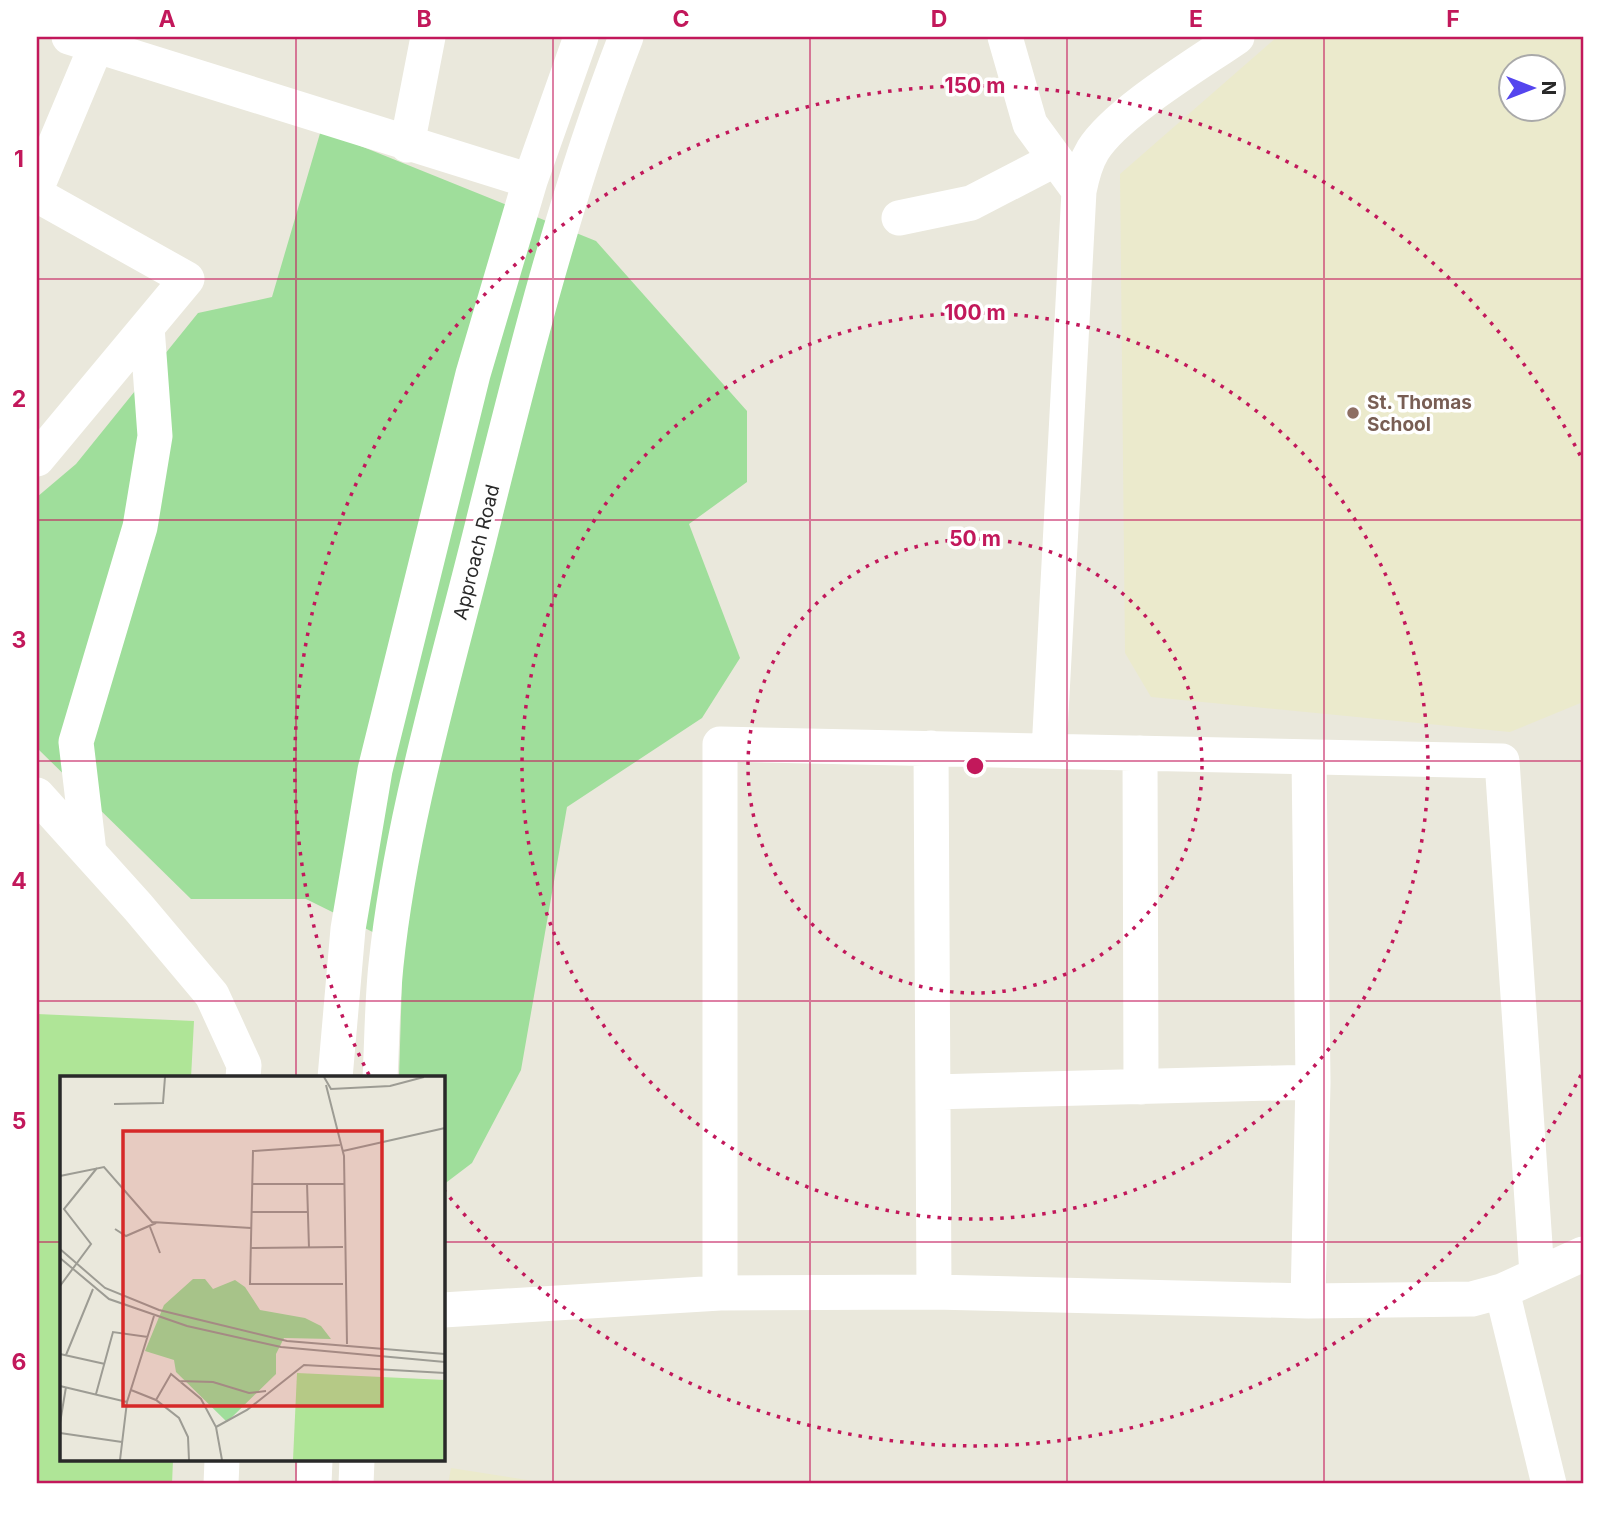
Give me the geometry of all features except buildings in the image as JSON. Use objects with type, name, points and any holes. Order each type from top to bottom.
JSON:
[{"type":"street","points":[[407,145],[428,37]]},
{"type":"street","points":[[335,1076],[348,929],[375,770],[473,374],[530,181],[581,37]]},
{"type":"street","name":"Approach Road","points":[[380,1076],[386,966],[402,859],[435,715],[500,454],[566,210],[626,37]]},
{"type":"street","points":[[1005,37],[1030,124],[1079,191]]},
{"type":"street","points":[[1049,751],[1079,191],[1084,169],[1102,138],[1122,119],[1237,37]]},
{"type":"street","points":[[37,187],[83,40],[407,145],[530,181]]},
{"type":"street","points":[[899,218],[971,203],[1054,160]]},
{"type":"street","points":[[37,195],[187,279],[37,459]]},
{"type":"street","points":[[89,852],[76,742],[143,514],[155,436],[148,327]]},
{"type":"street","points":[[720,1293],[720,744],[1502,761],[1537,1274]]},
{"type":"street","points":[[931,748],[934,1292]]},
{"type":"street","points":[[1140,753],[1141,1087]]},
{"type":"street","points":[[1308,1301],[1313,1082],[1309,757]]},
{"type":"street","points":[[37,794],[212,995],[244,1065],[243,1076]]},
{"type":"street","points":[[933,1092],[1313,1082]]},
{"type":"street","points":[[444,1310],[720,1293],[934,1292],[1308,1301],[1472,1299],[1503,1291],[1583,1254]]},
{"type":"street","points":[[1503,1291],[1549,1484]]},
{"type":"street","points":[[221,1484],[222,1462]]},
{"type":"street","points":[[314,1484],[315,1462]]},
{"type":"street","points":[[356,1484],[357,1462]]},
{"type":"shaded area","name":"St. Thomas School","points":[[1277,37],[1583,37],[1583,702],[1510,732],[1151,697],[1125,653],[1120,174]]},
{"type":"shaded area","points":[[451,1468],[553,1484],[448,1484]]},
{"type":"green space","points":[[321,130],[596,241],[747,411],[747,482],[689,524],[740,658],[702,718],[567,807],[521,1070],[472,1163],[444,1184],[444,1076],[399,1076],[403,947],[306,899],[191,899],[37,748],[37,497],[76,464],[198,313],[272,297]]},
{"type":"green space","points":[[37,1014],[194,1021],[191,1076],[60,1076],[60,1462],[173,1462],[172,1484],[37,1484]]},
{"type":"place","name":"St. Thomas School","points":[[1353,413]]}]
